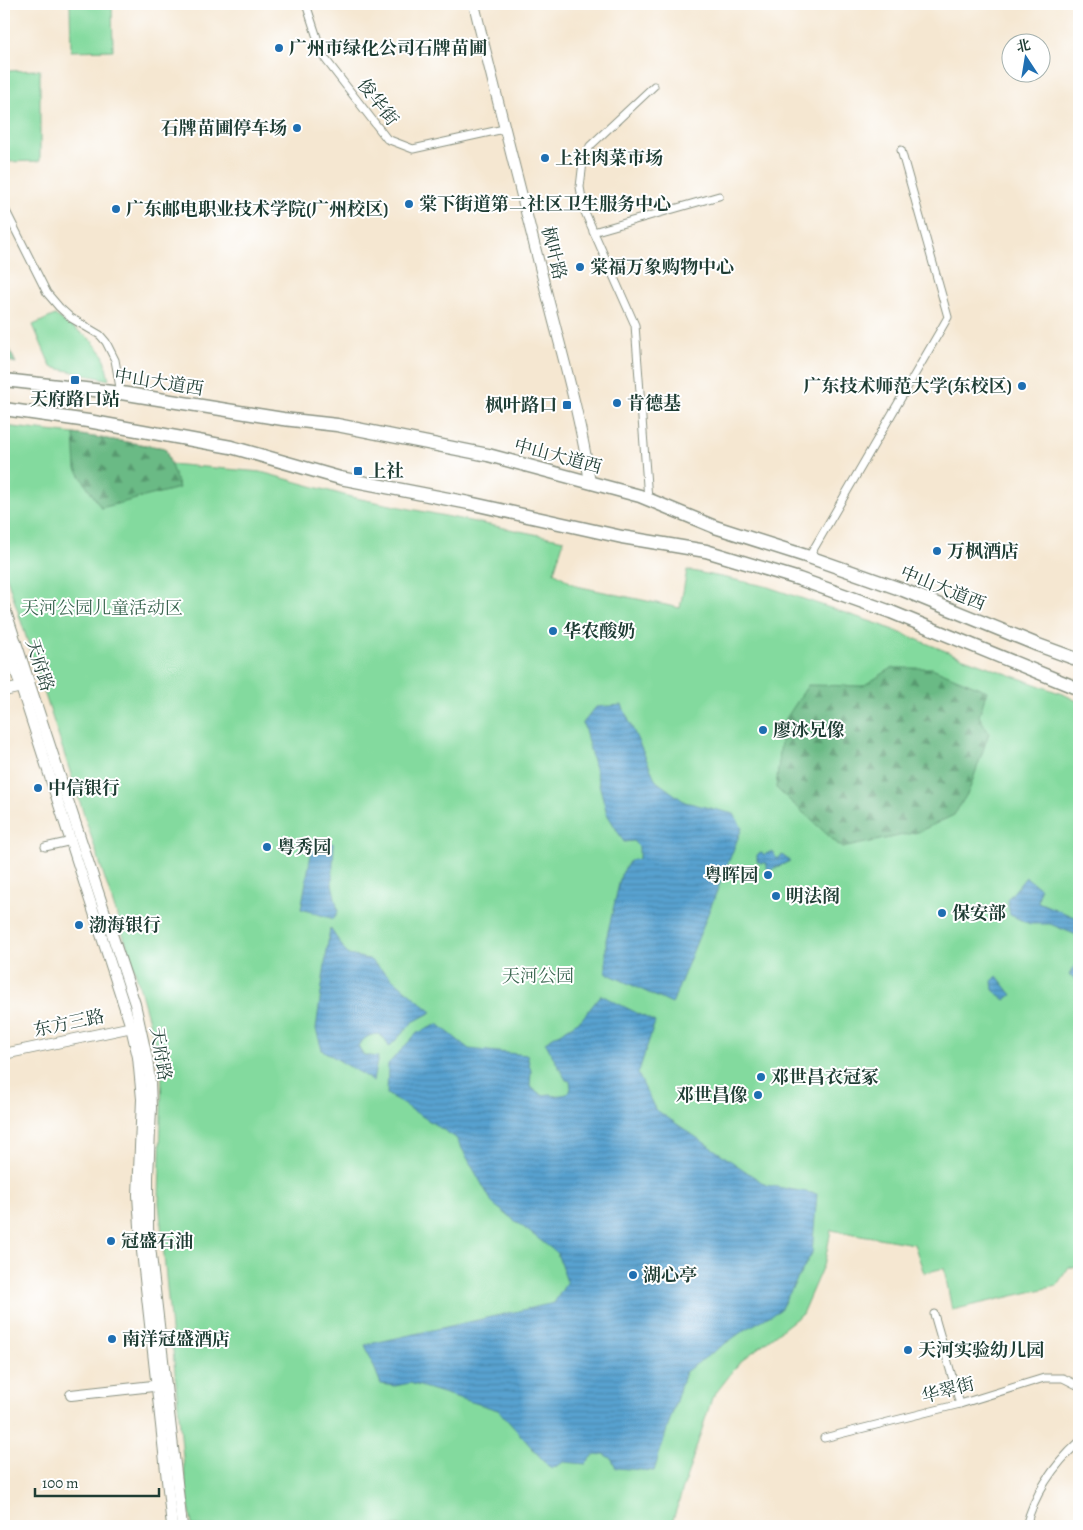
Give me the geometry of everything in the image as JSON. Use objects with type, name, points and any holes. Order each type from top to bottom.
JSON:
[{"type":"highway","name":"中山大道西","points":[[4,380],[121,393],[283,419],[346,427],[488,455],[648,499],[715,527],[903,590],[1044,648],[1079,660]]},
{"type":"highway","points":[[4,409],[88,421],[231,447],[340,478],[469,503],[622,537],[706,551],[883,609],[1079,689]]},
{"type":"main road","name":"枫叶路","points":[[474,4],[572,395],[585,450],[590,483]]},
{"type":"main road","name":"天府路","points":[[4,606],[25,687],[72,840],[147,1058],[151,1094],[148,1229],[172,1526]]},
{"type":"main road","name":"天府路","points":[[4,635],[25,687],[135,1004],[136,1026]]},
{"type":"main road","points":[[4,692],[25,687]]},
{"type":"main road","name":"东方三路","points":[[4,1054],[136,1026]]},
{"type":"main road","name":"天府路","points":[[161,1386],[182,1526]]},
{"type":"main road","points":[[71,1395],[161,1386]]},
{"type":"street","name":"俊华街","points":[[306,4],[323,56],[387,139],[413,149],[504,129]]},
{"type":"street","points":[[648,499],[635,326],[584,210],[580,187],[583,162],[590,146],[654,86]]},
{"type":"street","points":[[809,557],[948,317],[901,150]]},
{"type":"street","points":[[593,232],[719,196]]},
{"type":"street","points":[[4,207],[47,293],[58,307],[100,335],[106,342],[115,360],[121,393]]},
{"type":"street","points":[[45,847],[72,840]]},
{"type":"street","points":[[934,1314],[960,1404]]},
{"type":"street","name":"华翠街","points":[[824,1438],[960,1404],[1044,1378],[1063,1378],[1079,1386]]},
{"type":"street","points":[[1026,1526],[1032,1506],[1054,1468],[1079,1442]]},
{"type":"green space","points":[[70,4],[112,4],[113,50],[71,51]]},
{"type":"green space","points":[[40,70],[40,161],[4,162],[4,71]]},
{"type":"green space","points":[[55,315],[90,339],[103,354],[109,380],[51,367],[33,325]]},
{"type":"green space","points":[[4,338],[16,363],[4,360]]},
{"type":"green space","name":"天河公园","points":[[4,426],[74,434],[165,448],[170,464],[261,472],[351,497],[564,540],[554,572],[576,586],[680,608],[687,570],[765,586],[881,625],[1079,702],[1079,1268],[1069,1267],[1056,1286],[952,1310],[944,1268],[924,1273],[914,1244],[831,1230],[825,1261],[802,1314],[740,1362],[712,1398],[671,1526],[192,1526],[185,1478],[159,1203],[162,1068],[135,971],[4,569]]},
{"type":"green space","points":[[74,434],[165,448],[179,488],[101,508],[76,469]]},
{"type":"green space","points":[[892,668],[932,668],[987,691],[979,716],[989,733],[969,791],[954,815],[918,832],[842,848],[776,788],[783,723],[808,685],[863,686]]},
{"type":"water","points":[[622,705],[656,781],[685,802],[734,814],[742,828],[672,1004],[606,973],[606,940],[621,875],[630,860],[639,859],[639,847],[633,841],[624,842],[607,814],[583,723],[596,707]]},
{"type":"water","points":[[314,838],[334,844],[332,884],[338,911],[334,919],[301,909]]},
{"type":"water","points":[[772,851],[777,859],[782,855],[790,861],[769,871],[766,868],[767,863],[757,861],[757,855],[760,852],[764,855]]},
{"type":"water","points":[[1026,877],[1040,888],[1038,902],[1079,919],[1079,936],[1050,924],[1030,924],[1010,915],[1007,900]]},
{"type":"water","points":[[330,928],[348,955],[369,959],[432,1012],[413,1022],[389,1047],[385,1039],[378,1034],[369,1036],[360,1043],[358,1046],[363,1055],[378,1057],[373,1081],[322,1050],[316,1029]]},
{"type":"water","points":[[1079,960],[1079,981],[1069,975]]},
{"type":"water","points":[[997,976],[1012,995],[1005,1000],[993,990],[992,981]]},
{"type":"water","points":[[601,995],[655,1022],[638,1074],[655,1109],[766,1185],[817,1194],[812,1253],[780,1310],[743,1331],[685,1372],[654,1471],[616,1468],[612,1459],[603,1454],[593,1456],[586,1464],[564,1462],[551,1469],[498,1410],[410,1383],[395,1386],[381,1384],[365,1345],[554,1303],[567,1282],[557,1253],[493,1204],[456,1138],[387,1094],[388,1064],[417,1033],[438,1024],[469,1049],[527,1055],[531,1071],[530,1087],[542,1095],[567,1094],[571,1089],[570,1081],[566,1080],[545,1042],[581,1020]]},
{"type":"place","name":"广州市绿化公司石牌苗圃","points":[[279,48]]},
{"type":"place","name":"石牌苗圃停车场","points":[[297,128]]},
{"type":"place","name":"上社肉菜市场","points":[[545,158]]},
{"type":"place","name":"棠下街道第二社区卫生服务中心","points":[[409,204]]},
{"type":"place","name":"广东邮电职业技术学院(广州校区)","points":[[116,209]]},
{"type":"place","name":"棠福万象购物中心","points":[[580,267]]},
{"type":"place","name":"天府路口站","points":[[75,380]]},
{"type":"place","name":"广东技术师范大学(东校区)","points":[[1022,386]]},
{"type":"place","name":"肯德基","points":[[617,403]]},
{"type":"place","name":"枫叶路口","points":[[567,405]]},
{"type":"place","name":"上社","points":[[358,471]]},
{"type":"place","name":"万枫酒店","points":[[937,551]]},
{"type":"place","name":"华农酸奶","points":[[553,631]]},
{"type":"place","name":"廖冰兄像","points":[[763,730]]},
{"type":"place","name":"中信银行","points":[[38,788]]},
{"type":"place","name":"粤秀园","points":[[267,847]]},
{"type":"place","name":"粤晖园","points":[[768,875]]},
{"type":"place","name":"明法阁","points":[[776,896]]},
{"type":"place","name":"保安部","points":[[942,913]]},
{"type":"place","name":"渤海银行","points":[[79,925]]},
{"type":"place","name":"邓世昌衣冠冢","points":[[761,1077]]},
{"type":"place","name":"邓世昌像","points":[[758,1095]]},
{"type":"place","name":"冠盛石油","points":[[111,1241]]},
{"type":"place","name":"湖心亭","points":[[633,1275]]},
{"type":"place","name":"南洋冠盛酒店","points":[[112,1339]]},
{"type":"place","name":"天河实验幼儿园","points":[[908,1350]]},
{"type":"park label","name":"天河公园儿童活动区","points":[[102,608]]}]
